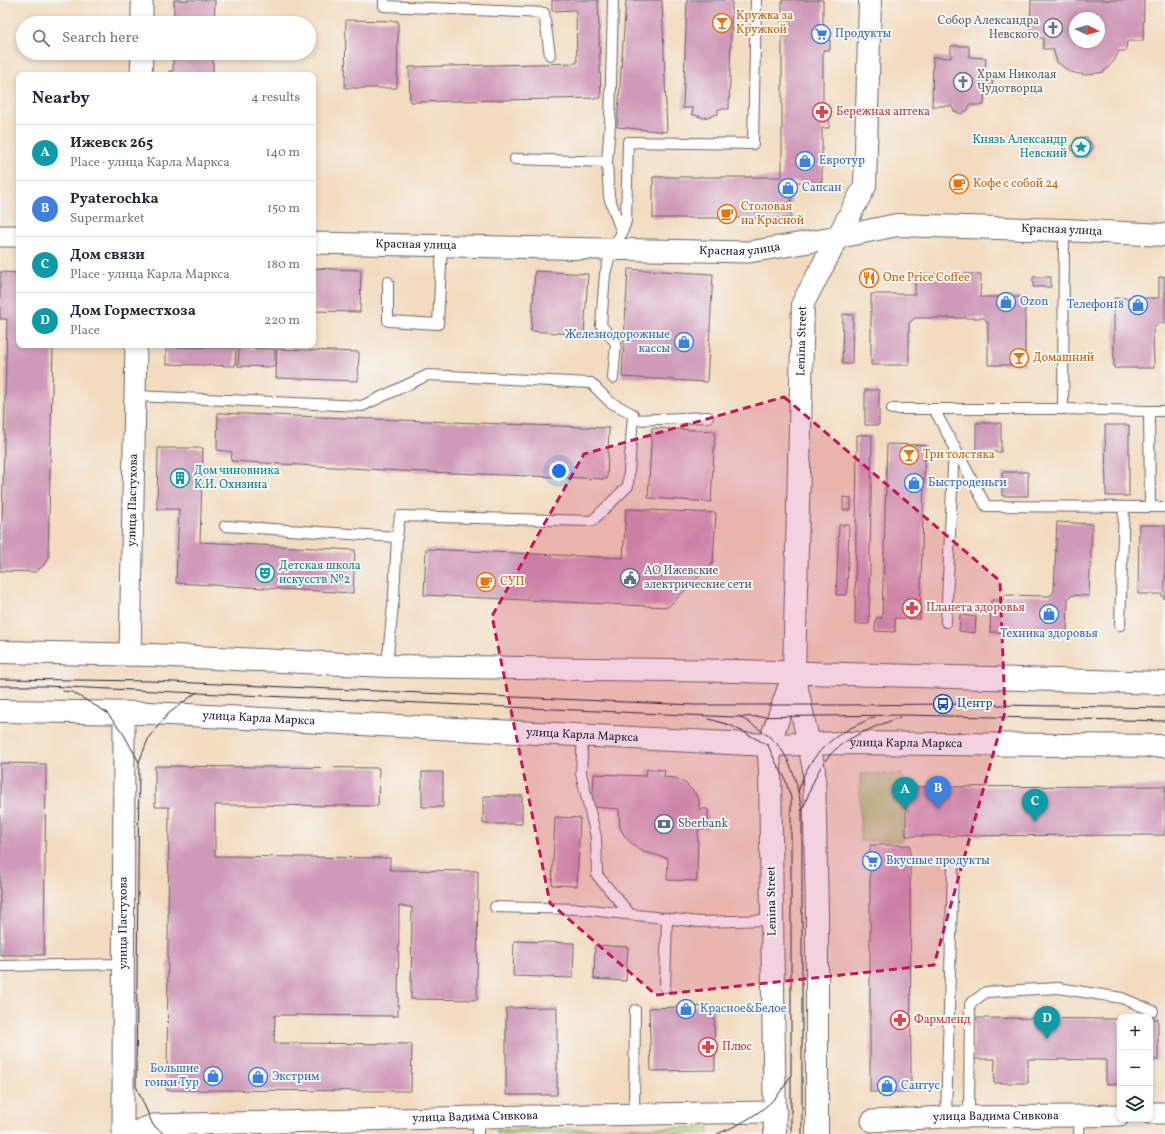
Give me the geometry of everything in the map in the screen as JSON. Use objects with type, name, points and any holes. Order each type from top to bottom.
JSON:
[{"type":"main road","name":"Lenina Street","points":[[817,1134],[817,916],[814,769],[794,673],[803,303],[865,186],[870,0]]},
{"type":"main road","name":"Красная улица","points":[[839,236],[897,225],[1064,230],[1165,235]]},
{"type":"main road","points":[[0,652],[130,655],[387,666],[729,671],[1165,683]]},
{"type":"main road","name":"Lenina Street","points":[[775,1134],[776,1112],[773,920],[770,770],[768,745],[794,673]]},
{"type":"main road","name":"улица Карла Маркса","points":[[0,711],[149,713],[768,745],[848,743],[1165,746]]},
{"type":"street","points":[[142,0],[142,16]]},
{"type":"street","points":[[141,72],[142,60]]},
{"type":"street","points":[[0,236],[16,236]]},
{"type":"street","name":"Красная улица","points":[[316,243],[442,245],[617,241],[749,252],[839,236]]},
{"type":"street","name":"улица Пастухова","points":[[130,655],[136,348]]},
{"type":"street","name":"улица Пастухова","points":[[123,1134],[124,713]]},
{"type":"street","name":"улица Вадима Сивкова","points":[[129,1134],[153,1125],[478,1125],[634,1114],[776,1112]]},
{"type":"street","points":[[1153,1113],[1165,1113]]},
{"type":"street","name":"улица Вадима Сивкова","points":[[872,1121],[969,1117],[1079,1125],[1117,1116]]},
{"type":"lane","points":[[384,0],[384,6],[544,13],[550,55]]},
{"type":"lane","points":[[614,0],[610,124],[607,162],[609,197],[617,241]]},
{"type":"lane","points":[[613,378],[616,343],[601,325],[604,274],[626,221],[628,142],[753,144],[756,0]]},
{"type":"lane","points":[[515,159],[607,162]]},
{"type":"lane","points":[[1062,409],[1064,230]]},
{"type":"lane","points":[[388,282],[388,321],[438,324],[442,245]]},
{"type":"lane","points":[[135,396],[362,406],[428,375],[591,383],[610,402],[633,414],[628,486],[592,521],[400,516],[387,666]]},
{"type":"lane","points":[[892,409],[1062,409],[1165,411]]},
{"type":"lane","points":[[934,409],[986,506],[1165,507]]},
{"type":"lane","points":[[1149,411],[1150,507]]},
{"type":"lane","points":[[633,420],[708,417]]},
{"type":"lane","points":[[946,622],[954,445]]},
{"type":"lane","points":[[1120,625],[1124,507]]},
{"type":"lane","points":[[225,526],[397,537]]},
{"type":"lane","points":[[583,735],[581,773],[596,837],[597,875],[630,914]]},
{"type":"lane","points":[[946,1117],[953,865]]},
{"type":"lane","points":[[495,907],[580,909],[700,922],[773,920]]},
{"type":"lane","points":[[665,987],[667,918]]},
{"type":"lane","points":[[0,966],[123,964]]},
{"type":"lane","points":[[969,1117],[970,1004],[986,992],[1058,988],[1122,998],[1153,1011]]},
{"type":"lane","points":[[634,1114],[635,1010]]},
{"type":"highlighted area","points":[[784,397],[1000,581],[1005,712],[934,965],[656,995],[550,903],[492,616],[584,454]]},
{"type":"green space","points":[[860,774],[902,774],[903,841],[860,841]]},
{"type":"green space","points":[[709,1127],[709,1134],[497,1134],[497,1130]]},
{"type":"building","points":[[174,0],[215,0],[214,16],[174,16]]},
{"type":"building","points":[[552,0],[598,0],[601,98],[410,102],[409,67],[577,63],[576,10],[552,11]]},
{"type":"building","points":[[626,0],[662,0],[667,132],[617,127]]},
{"type":"building","points":[[687,0],[732,0],[729,109],[718,109],[718,114],[704,118],[692,114],[693,108],[683,108]]},
{"type":"building","points":[[782,0],[823,0],[823,40],[830,40],[830,50],[823,50],[823,111],[830,111],[829,128],[822,128],[822,182],[791,182],[791,218],[653,218],[653,177],[782,177]]},
{"type":"building","name":"Собор Александра Невского","points":[[1031,0],[1144,0],[1143,41],[1127,41],[1126,51],[1119,51],[1114,61],[1104,72],[1086,75],[1070,72],[1057,62],[1053,49],[1043,49],[1043,38],[1030,38]]},
{"type":"building","points":[[346,20],[398,21],[397,88],[345,88]]},
{"type":"building","name":"Храм Николая Чудотворца","points":[[951,46],[969,46],[969,57],[986,58],[985,74],[993,74],[992,91],[985,91],[984,105],[970,105],[968,110],[961,114],[954,111],[952,106],[932,106],[933,57],[951,58]]},
{"type":"building","points":[[173,60],[213,60],[213,72],[169,72],[173,71]]},
{"type":"building","points":[[1087,137],[1093,147],[1087,157],[1076,157],[1071,148],[1076,138]]},
{"type":"building","points":[[316,268],[361,270],[360,312],[316,311]]},
{"type":"building","points":[[628,269],[713,274],[707,382],[622,377]]},
{"type":"building","points":[[535,271],[588,274],[584,335],[531,331]]},
{"type":"building","points":[[0,272],[16,273],[16,348],[53,348],[48,559],[36,572],[0,571],[0,525],[2,525],[7,319],[0,319]]},
{"type":"building","points":[[915,274],[981,274],[980,297],[1025,297],[1025,365],[988,365],[988,323],[984,318],[915,318],[909,323],[909,365],[871,365],[871,294],[915,294]]},
{"type":"building","points":[[1033,277],[1051,277],[1051,287],[1033,287]]},
{"type":"building","points":[[1159,277],[1165,277],[1165,323],[1159,323],[1153,329],[1154,368],[1114,368],[1114,298],[1159,298]]},
{"type":"building","points":[[843,314],[853,315],[852,364],[842,364]]},
{"type":"building","points":[[166,348],[236,348],[235,366],[166,364]]},
{"type":"building","points":[[239,348],[275,349],[275,367],[238,366]]},
{"type":"building","points":[[277,349],[359,352],[358,381],[276,378]]},
{"type":"building","points":[[865,390],[879,390],[879,425],[865,425]]},
{"type":"building","points":[[218,413],[609,428],[607,479],[402,471],[231,461],[232,452],[217,450]]},
{"type":"building","points":[[976,423],[1001,423],[1001,452],[976,452]]},
{"type":"building","points":[[1105,425],[1129,425],[1129,496],[1106,496]]},
{"type":"building","points":[[652,428],[715,431],[711,502],[648,498]]},
{"type":"building","points":[[857,435],[872,435],[869,624],[855,624]]},
{"type":"building","points":[[887,444],[925,445],[920,619],[895,618],[895,632],[875,631],[876,618],[882,618]]},
{"type":"building","name":"Детская школа искусств №2","points":[[158,448],[203,448],[200,542],[355,550],[353,593],[176,583],[179,509],[157,509]]},
{"type":"building","points":[[1002,472],[1028,472],[1028,496],[1002,496]]},
{"type":"building","points":[[843,497],[851,498],[851,510],[843,510]]},
{"type":"building","points":[[626,509],[716,513],[713,563],[668,607],[424,595],[426,549],[623,558]]},
{"type":"building","points":[[1057,522],[1092,524],[1089,596],[1072,595],[1068,599],[1067,634],[990,632],[991,600],[1004,600],[1004,595],[1050,596],[1054,591]]},
{"type":"building","points":[[839,525],[849,525],[847,595],[836,595]]},
{"type":"building","points":[[1139,525],[1165,525],[1165,600],[1161,594],[1138,594]]},
{"type":"building","points":[[960,615],[976,617],[975,633],[959,631]]},
{"type":"building","points":[[0,763],[46,764],[44,955],[0,955]]},
{"type":"building","points":[[155,766],[379,768],[378,806],[215,805],[215,856],[390,858],[390,870],[478,871],[477,1000],[411,999],[412,907],[399,906],[398,1016],[275,1015],[274,1043],[412,1044],[411,1091],[167,1090],[169,807],[155,807]]},
{"type":"building","name":"Sberbank","points":[[647,769],[665,770],[664,777],[676,778],[686,784],[695,793],[699,800],[699,809],[708,809],[708,829],[698,829],[697,881],[667,880],[668,858],[643,852],[630,842],[620,828],[619,809],[592,807],[594,774],[646,776]]},
{"type":"building","points":[[422,772],[443,772],[443,807],[422,807]]},
{"type":"building","points":[[1165,786],[1165,835],[906,836],[906,787]]},
{"type":"building","points":[[483,796],[522,796],[522,824],[483,824]]},
{"type":"building","points":[[555,817],[580,818],[577,886],[552,885]]},
{"type":"building","points":[[870,845],[910,845],[911,1092],[870,1092]]},
{"type":"building","points":[[514,941],[574,943],[573,978],[513,976]]},
{"type":"building","points":[[595,945],[628,947],[626,981],[594,979]]},
{"type":"building","points":[[714,1006],[715,1070],[651,1071],[649,1008]]},
{"type":"building","points":[[557,1007],[557,1095],[506,1095],[506,1008]]},
{"type":"building","points":[[974,1018],[1117,1019],[1117,1084],[1106,1084],[1106,1060],[1028,1059],[1028,1083],[994,1083],[995,1059],[973,1059]]},
{"type":"building","points":[[1153,1019],[1158,1019],[1158,1060],[1153,1060]]},
{"type":"tram line","points":[[0,679],[150,681],[694,705],[943,704],[1165,708]]},
{"type":"tram line","points":[[0,686],[44,686],[735,717],[905,715],[1165,721]]},
{"type":"tram line","points":[[63,691],[72,692],[106,712],[123,733],[139,762]]},
{"type":"tram line","points":[[164,1134],[153,1125],[136,1086],[139,762],[149,737],[168,714],[197,692]]},
{"type":"tram line","points":[[739,716],[769,736],[783,751],[794,776],[802,811],[802,1134]]},
{"type":"tram line","points":[[798,792],[807,769],[828,743],[845,731],[875,717]]},
{"type":"tram line","points":[[802,811],[817,774],[832,752],[842,744],[863,732],[900,717]]},
{"type":"tram line","points":[[709,719],[730,725],[768,745],[784,776],[791,798],[791,1134]]},
{"type":"tram line","points":[[717,1134],[759,1112],[777,1096],[790,1076]]},
{"type":"place","name":"Кружка за Кружкой","points":[[722,23]]},
{"type":"place","name":"Собор Александра Невского","points":[[1053,28]]},
{"type":"place","name":"Продукты","points":[[821,34]]},
{"type":"place","name":"Храм Николая Чудотворца","points":[[963,82]]},
{"type":"place","name":"Бережная аптека","points":[[822,112]]},
{"type":"place","name":"Князь Александр Невский","points":[[1081,147]]},
{"type":"place","name":"Евротур","points":[[805,161]]},
{"type":"place","name":"Кофе с собой 24","points":[[959,184]]},
{"type":"place","name":"Сапсан","points":[[788,188]]},
{"type":"place","name":"Столовая на Красной","points":[[727,214]]},
{"type":"place","name":"One Price Coffee","points":[[869,278]]},
{"type":"place","name":"Ozon","points":[[1006,302]]},
{"type":"place","name":"Телефон18","points":[[1138,305]]},
{"type":"place","name":"Железнодорожные кассы","points":[[684,342]]},
{"type":"place","name":"Домашний","points":[[1019,358]]},
{"type":"place","name":"Три толстяка","points":[[909,455]]},
{"type":"place","name":"Дом чиновника К.И. Охизина","points":[[180,478]]},
{"type":"place","name":"Быстроденьги","points":[[914,483]]},
{"type":"place","name":"Детская школа искусств №2","points":[[265,573]]},
{"type":"place","name":"АО Ижевские электрические сети","points":[[630,578]]},
{"type":"place","name":"СУП","points":[[486,582]]},
{"type":"place","name":"Планета здоровья","points":[[912,608]]},
{"type":"place","name":"Техника здоровья","points":[[1049,614]]},
{"type":"place","name":"Центр","points":[[943,704]]},
{"type":"place","name":"Pyaterochka","points":[[938,809]]},
{"type":"place","name":"Ижевск 265","points":[[905,810]]},
{"type":"place","name":"Дом связи","points":[[1035,822]]},
{"type":"place","name":"Sberbank","points":[[664,824]]},
{"type":"place","name":"Вкусные продукты","points":[[872,861]]},
{"type":"place","name":"Красное&Белое","points":[[686,1009]]},
{"type":"place","name":"Фармленд","points":[[900,1020]]},
{"type":"place","name":"Дом Горместхоза","points":[[1047,1039]]},
{"type":"place","name":"Плюс","points":[[708,1047]]},
{"type":"place","name":"Большие гонки Тур","points":[[213,1076]]},
{"type":"place","name":"Экстрим","points":[[258,1077]]},
{"type":"place","name":"Сантус","points":[[887,1086]]}]
